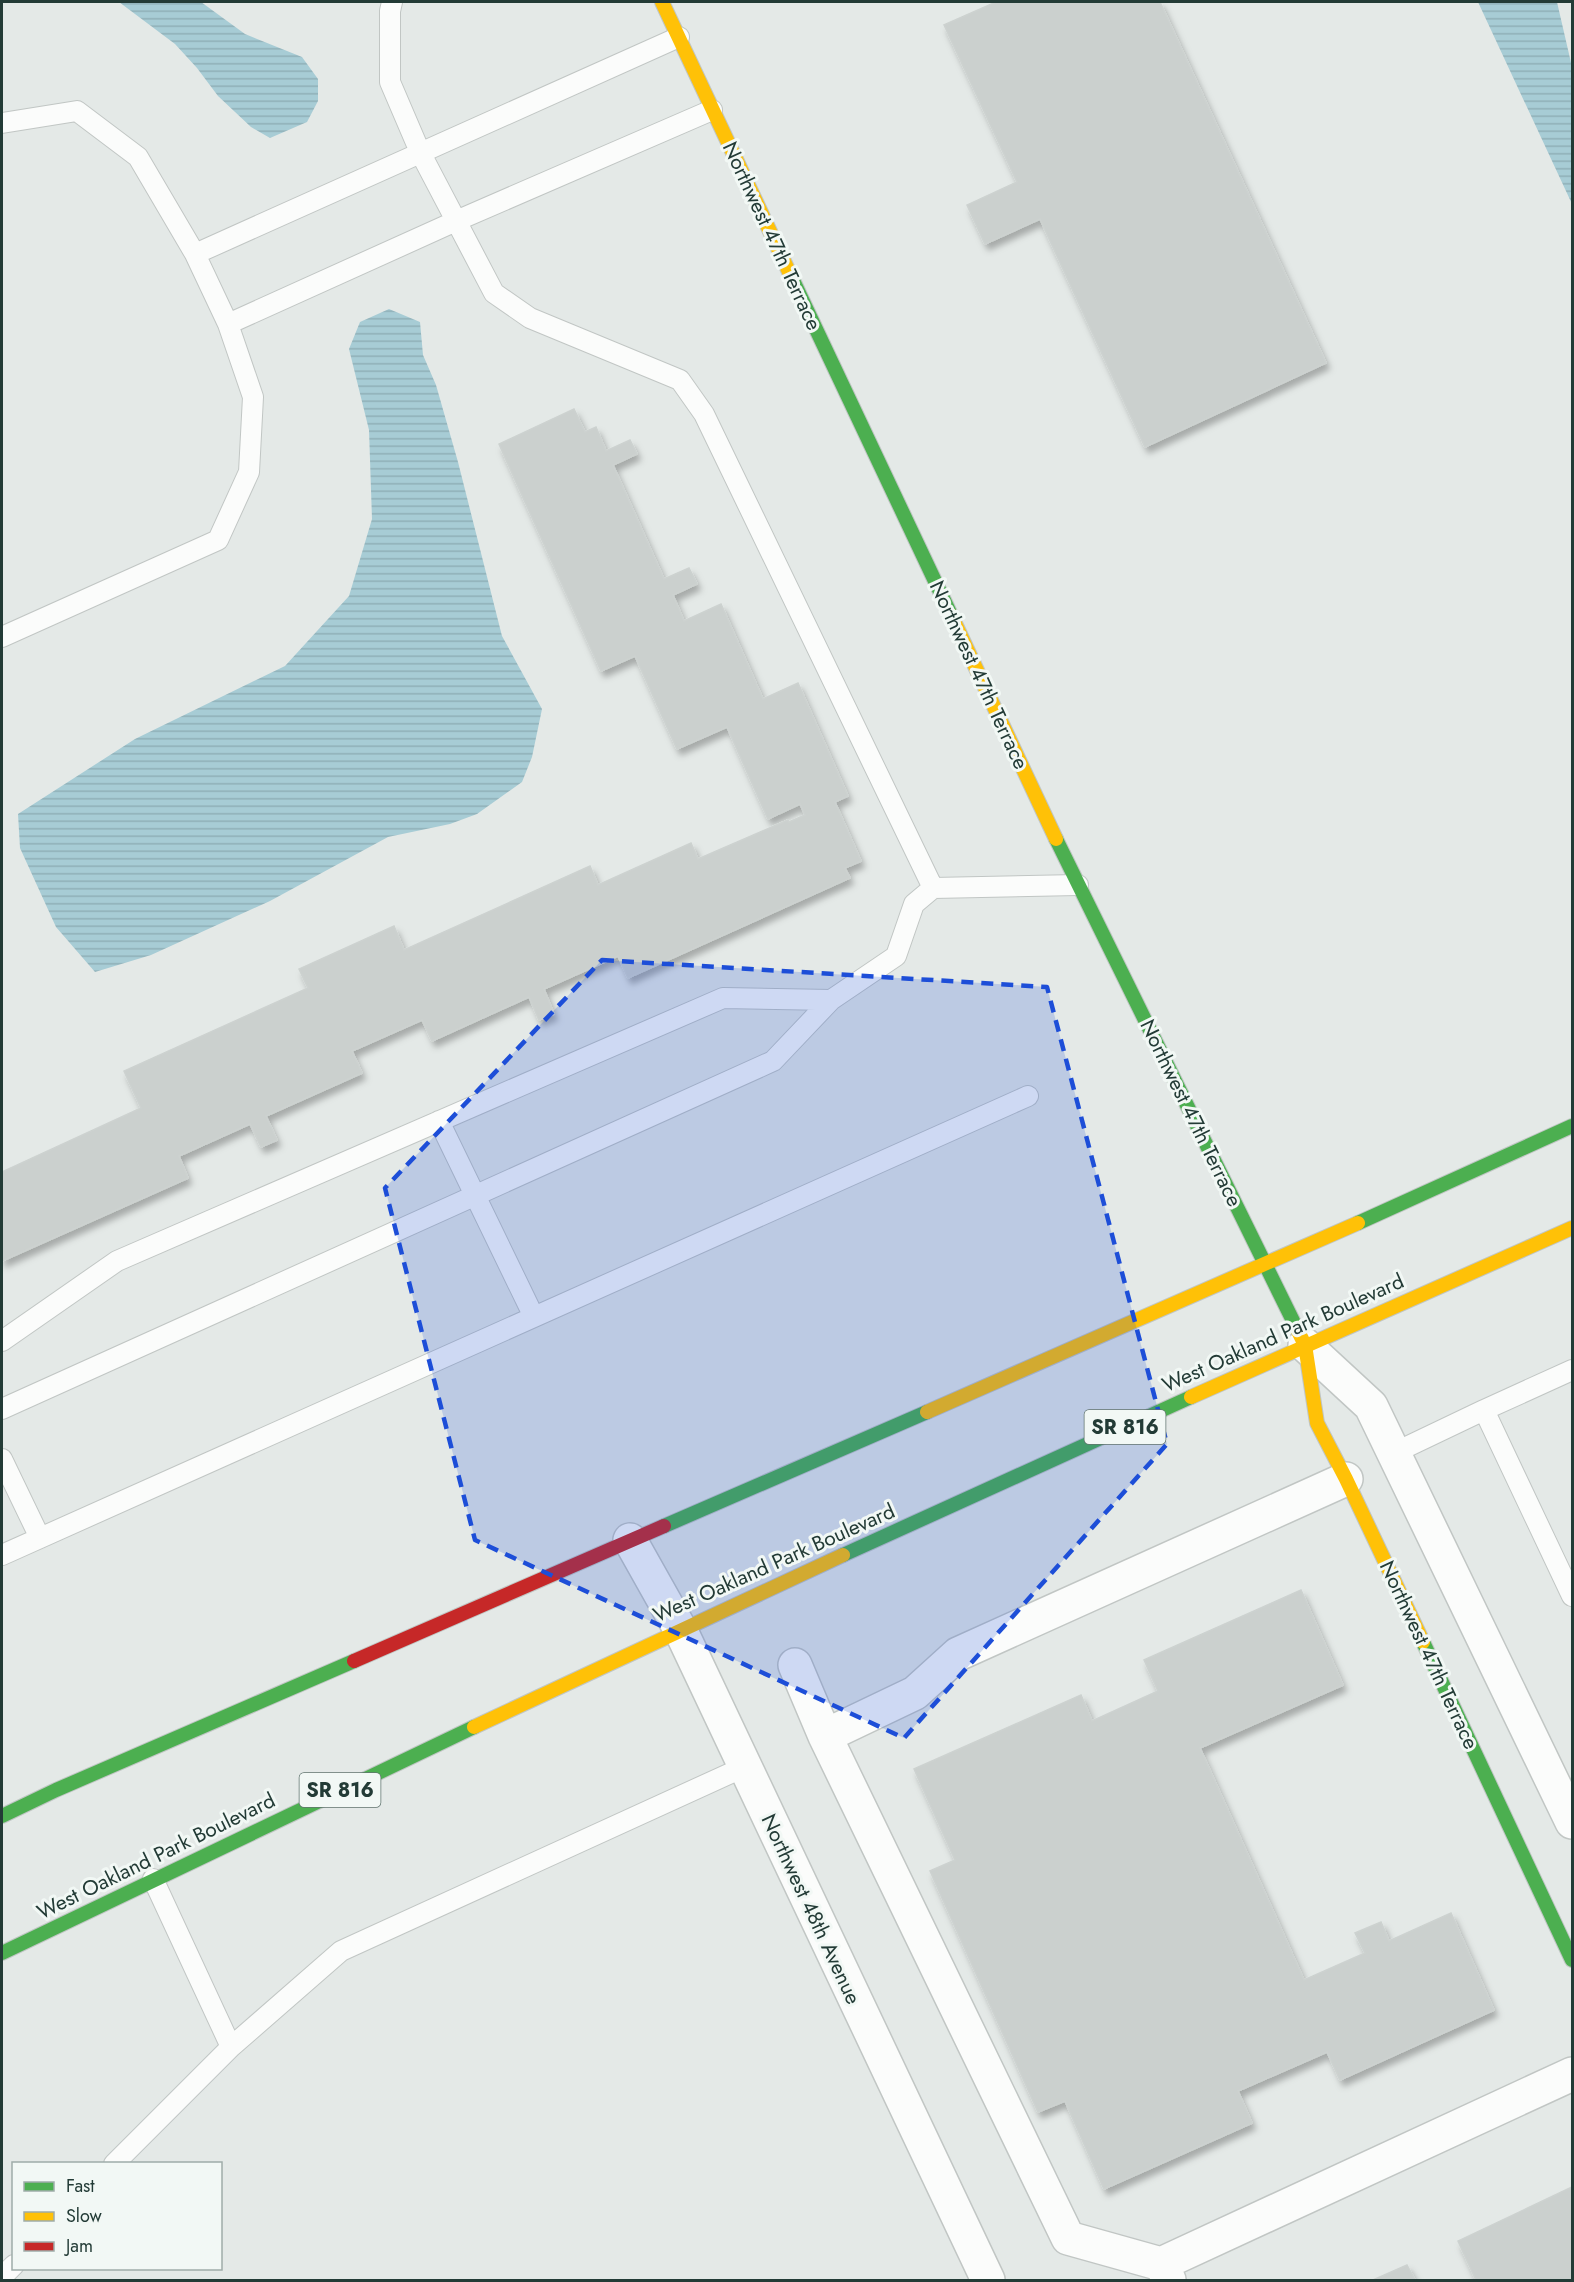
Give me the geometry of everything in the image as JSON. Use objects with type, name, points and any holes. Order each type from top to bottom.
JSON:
[{"type":"main road","name":"Northwest 47th Terrace","points":[[662,2],[1078,885],[1305,1345],[1317,1423],[1346,1479],[1572,1960]]},
{"type":"main road","points":[[2,1816],[67,1785],[1267,1264],[1572,1126]]},
{"type":"main road","name":"West Oakland Park Boulevard","points":[[2,1953],[680,1629],[1305,1345],[1572,1228]]},
{"type":"street","name":"Northwest 47th Terrace","points":[[1305,1345],[1371,1406],[1572,1822]]},
{"type":"street","points":[[825,1736],[915,1693],[958,1654],[1346,1479]]},
{"type":"street","name":"Northwest 48th Avenue","points":[[630,1540],[680,1629],[988,2280]]},
{"type":"street","points":[[795,1665],[825,1736],[1068,2238],[1165,2272],[1572,2074]]},
{"type":"lane","points":[[392,2],[390,82],[420,152],[494,294],[530,318],[680,380],[704,414],[933,888]]},
{"type":"lane","points":[[195,254],[678,37]]},
{"type":"lane","points":[[228,324],[456,221],[712,110]]},
{"type":"lane","points":[[2,123],[77,111],[138,158],[195,254],[228,324],[253,397],[249,472],[218,540],[2,637]]},
{"type":"lane","points":[[2,1409],[773,1060],[831,1000],[897,956],[914,904],[933,888],[1078,885]]},
{"type":"lane","points":[[2,1341],[117,1261],[723,998],[831,1000]]},
{"type":"lane","points":[[2,1555],[1028,1096]]},
{"type":"lane","points":[[439,1121],[534,1317]]},
{"type":"lane","points":[[1394,1453],[1572,1370]]},
{"type":"lane","points":[[1484,1410],[1572,1596]]},
{"type":"lane","points":[[2,1459],[40,1538]]},
{"type":"lane","points":[[115,2162],[231,2047],[340,1951],[744,1767]]},
{"type":"lane","points":[[153,1880],[231,2047]]},
{"type":"highlighted area","points":[[602,960],[1047,987],[1167,1444],[904,1738],[475,1540],[385,1188]]},
{"type":"water","points":[[119,2],[201,2],[245,34],[302,57],[318,79],[318,101],[307,122],[270,138],[251,127],[218,96],[175,44]]},
{"type":"water","points":[[1478,2],[1557,2],[1572,67],[1572,204]]},
{"type":"water","points":[[389,309],[420,322],[423,355],[436,385],[458,462],[502,636],[542,709],[532,757],[522,782],[477,814],[450,824],[388,837],[270,901],[151,955],[95,972],[56,927],[20,848],[18,814],[135,739],[285,666],[349,596],[372,519],[369,430],[349,349],[360,322]]},
{"type":"building","points":[[996,2],[1160,2],[1326,363],[1145,447],[1040,219],[985,244],[967,205],[1017,182],[944,25]]},
{"type":"building","points":[[574,409],[585,432],[596,427],[606,451],[630,440],[637,454],[613,465],[664,579],[689,568],[697,584],[673,595],[684,621],[721,604],[763,699],[798,683],[848,796],[835,802],[861,861],[845,868],[850,878],[628,978],[618,956],[544,989],[554,1014],[539,1020],[529,997],[432,1041],[422,1020],[352,1051],[362,1073],[266,1116],[277,1140],[261,1147],[250,1124],[179,1156],[188,1178],[2,1261],[2,1172],[141,1108],[124,1071],[308,988],[299,969],[394,926],[404,950],[590,866],[598,885],[691,843],[698,859],[788,820],[789,822],[805,815],[800,804],[768,819],[727,727],[677,749],[635,656],[601,671],[499,444]]},
{"type":"building","points":[[1301,1590],[1343,1685],[1200,1748],[1304,1980],[1365,1953],[1355,1933],[1381,1922],[1389,1941],[1451,1913],[1494,2010],[1340,2080],[1327,2052],[1238,2091],[1252,2123],[1104,2189],[1065,2101],[1038,2112],[930,1871],[955,1860],[914,1769],[1081,1695],[1092,1721],[1158,1691],[1144,1660]]},
{"type":"building","points":[[1572,2187],[1572,2280],[1476,2280],[1458,2241]]},
{"type":"building","points":[[1407,2265],[1415,2280],[1373,2280]]},
{"type":"traffic: fast","points":[[790,274],[951,615]]},
{"type":"traffic: fast","points":[[1056,839],[1298,1331]]},
{"type":"traffic: fast","points":[[1358,1223],[1572,1126]]},
{"type":"traffic: fast","points":[[843,1555],[1191,1397]]},
{"type":"traffic: fast","points":[[664,1526],[927,1412]]},
{"type":"traffic: fast","points":[[1423,1642],[1572,1960]]},
{"type":"traffic: fast","points":[[2,1816],[56,1790],[354,1661]]},
{"type":"traffic: fast","points":[[2,1953],[474,1727]]},
{"type":"traffic: slow","points":[[662,2],[790,274]]},
{"type":"traffic: slow","points":[[951,615],[1056,839]]},
{"type":"traffic: slow","points":[[927,1412],[1358,1223]]},
{"type":"traffic: slow","points":[[1191,1397],[1572,1228]]},
{"type":"traffic: slow","points":[[1298,1331],[1305,1345],[1317,1423],[1423,1642]]},
{"type":"traffic: slow","points":[[474,1727],[843,1555]]},
{"type":"traffic: jam","points":[[354,1661],[664,1526]]}]
